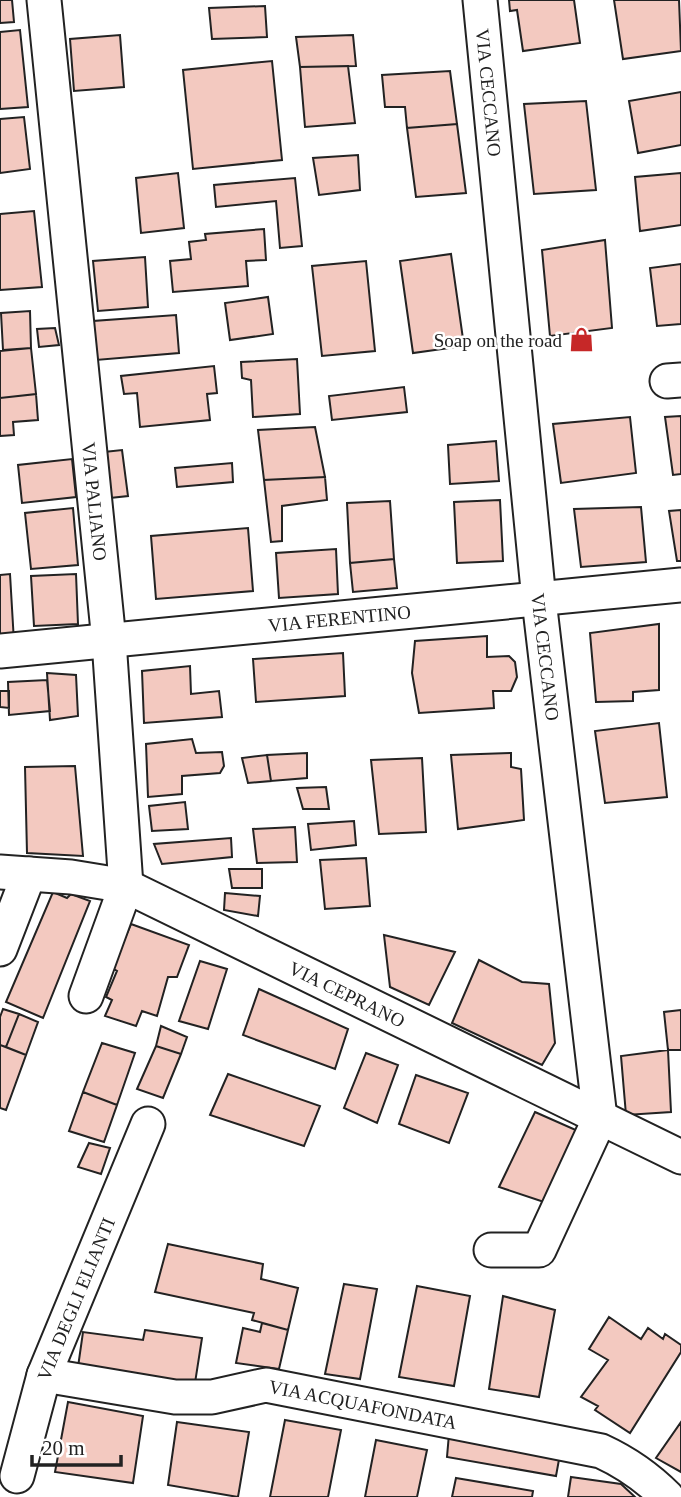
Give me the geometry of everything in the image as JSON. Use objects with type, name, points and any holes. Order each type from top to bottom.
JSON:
[{"type":"street","name":"VIA PALIANO","points":[[44,0],[110,641],[125,886],[86,996]]},
{"type":"street","name":"VIA CECCANO","points":[[480,0],[538,600],[600,1118]]},
{"type":"street","name":"VIA FERENTINO","points":[[0,651],[681,585]]},
{"type":"street","name":"VIA CEPRANO","points":[[15,873],[71,877],[125,886],[681,1157]]},
{"type":"street","points":[[0,949],[15,873]]},
{"type":"street","points":[[491,1250],[539,1250],[600,1118]]},
{"type":"street","name":"VIA DEGLI ELIANTI","points":[[17,1476],[44,1375],[148,1124]]},
{"type":"street","name":"VIA ACQUAFONDATA","points":[[44,1375],[175,1397],[212,1397],[266,1385],[601,1451],[624,1461],[667,1497]]},
{"type":"building","points":[[0,0],[12,0],[14,22],[0,23]]},
{"type":"building","points":[[509,0],[574,0],[580,43],[523,51],[517,10],[510,11]]},
{"type":"building","points":[[614,0],[679,0],[681,51],[623,59]]},
{"type":"building","points":[[265,6],[267,37],[212,39],[209,8]]},
{"type":"building","points":[[20,30],[28,107],[0,109],[0,32]]},
{"type":"building","points":[[120,35],[124,87],[74,91],[70,39]]},
{"type":"building","points":[[353,35],[356,66],[300,67],[296,37]]},
{"type":"building","points":[[272,61],[282,160],[193,169],[183,70]]},
{"type":"building","points":[[348,66],[355,123],[305,127],[300,67]]},
{"type":"building","points":[[450,71],[457,124],[407,128],[405,107],[385,107],[382,75]]},
{"type":"building","points":[[681,92],[681,145],[638,153],[629,101]]},
{"type":"building","points":[[586,101],[596,190],[534,194],[524,104]]},
{"type":"building","points":[[24,117],[30,169],[0,173],[0,119]]},
{"type":"building","points":[[457,124],[466,193],[416,197],[407,128]]},
{"type":"building","points":[[358,155],[360,190],[319,195],[313,158]]},
{"type":"building","points":[[178,173],[184,228],[141,233],[136,178]]},
{"type":"building","points":[[681,173],[681,225],[640,231],[635,177]]},
{"type":"building","points":[[295,178],[302,246],[280,248],[276,201],[216,207],[214,185]]},
{"type":"building","points":[[34,211],[42,287],[0,290],[0,214]]},
{"type":"building","points":[[264,229],[266,260],[246,261],[248,286],[173,292],[170,261],[191,259],[189,242],[206,240],[205,234]]},
{"type":"building","points":[[605,240],[612,328],[550,336],[542,250]]},
{"type":"building","points":[[451,254],[464,346],[413,353],[400,261]]},
{"type":"building","points":[[145,257],[148,307],[98,311],[93,261]]},
{"type":"building","points":[[366,261],[375,351],[322,356],[312,266]]},
{"type":"building","points":[[681,264],[681,324],[657,326],[650,268]]},
{"type":"building","points":[[268,297],[273,334],[230,340],[225,303]]},
{"type":"building","points":[[30,311],[31,348],[3,350],[1,313]]},
{"type":"building","points":[[176,315],[179,353],[96,360],[93,321]]},
{"type":"building","points":[[55,328],[59,345],[39,347],[37,329]]},
{"type":"building","points":[[31,348],[36,394],[0,398],[0,351]]},
{"type":"building","points":[[297,359],[300,414],[253,417],[251,380],[242,378],[241,362]]},
{"type":"building","points":[[214,366],[217,393],[207,394],[210,420],[140,427],[137,393],[124,394],[121,376]]},
{"type":"building","points":[[404,387],[407,412],[332,420],[329,396]]},
{"type":"building","points":[[36,394],[38,420],[13,422],[14,435],[0,436],[0,398]]},
{"type":"building","points":[[681,416],[681,474],[673,475],[665,417]]},
{"type":"building","points":[[630,417],[636,473],[561,483],[553,424]]},
{"type":"building","points":[[315,427],[325,477],[264,480],[258,430]]},
{"type":"building","points":[[496,441],[499,481],[450,484],[448,445]]},
{"type":"building","points":[[122,450],[128,496],[101,499],[95,453]]},
{"type":"building","points":[[72,459],[76,497],[22,503],[18,465]]},
{"type":"building","points":[[232,463],[233,482],[177,487],[175,468]]},
{"type":"building","points":[[325,477],[327,500],[282,506],[282,541],[271,542],[264,480]]},
{"type":"building","points":[[500,500],[503,561],[457,563],[454,502]]},
{"type":"building","points":[[390,501],[394,559],[350,563],[347,503]]},
{"type":"building","points":[[641,507],[646,562],[581,567],[574,509]]},
{"type":"building","points":[[73,508],[78,565],[31,569],[25,513]]},
{"type":"building","points":[[681,510],[681,561],[677,561],[669,511]]},
{"type":"building","points":[[248,528],[253,591],[156,599],[151,536]]},
{"type":"building","points":[[336,549],[338,594],[279,598],[276,553]]},
{"type":"building","points":[[394,559],[397,588],[353,592],[350,563]]},
{"type":"building","points":[[10,574],[14,642],[0,643],[0,575]]},
{"type":"building","points":[[76,574],[78,624],[34,626],[31,576]]},
{"type":"building","points":[[659,624],[659,690],[633,692],[633,701],[596,702],[590,633]]},
{"type":"building","points":[[487,636],[487,657],[509,656],[515,662],[517,677],[511,691],[493,691],[494,708],[419,713],[412,673],[415,641]]},
{"type":"building","points":[[343,653],[345,696],[256,702],[253,659]]},
{"type":"building","points":[[190,666],[191,694],[219,691],[222,717],[144,723],[142,671]]},
{"type":"building","points":[[47,673],[76,675],[78,716],[50,720]]},
{"type":"building","points":[[47,680],[50,711],[9,715],[8,682]]},
{"type":"building","points":[[0,691],[9,691],[9,708],[0,707]]},
{"type":"building","points":[[659,723],[667,797],[605,803],[595,731]]},
{"type":"building","points":[[192,739],[196,753],[222,752],[224,766],[220,773],[182,776],[182,794],[148,797],[146,744]]},
{"type":"building","points":[[307,753],[307,778],[271,781],[267,755]]},
{"type":"building","points":[[511,753],[511,767],[521,769],[524,820],[458,829],[451,755]]},
{"type":"building","points":[[267,755],[271,781],[248,783],[242,758]]},
{"type":"building","points":[[422,758],[426,832],[379,834],[371,760]]},
{"type":"building","points":[[75,766],[83,856],[27,853],[25,767]]},
{"type":"building","points":[[326,787],[329,809],[303,809],[297,788]]},
{"type":"building","points":[[185,802],[188,829],[152,831],[149,806]]},
{"type":"building","points":[[354,821],[356,845],[311,850],[308,824]]},
{"type":"building","points":[[295,827],[297,862],[257,863],[253,829]]},
{"type":"building","points":[[231,838],[232,857],[162,864],[154,844]]},
{"type":"building","points":[[366,858],[370,906],[325,909],[320,860]]},
{"type":"building","points":[[229,869],[262,869],[262,888],[232,888]]},
{"type":"building","points":[[53,892],[67,898],[71,894],[90,901],[43,1018],[6,1002]]},
{"type":"building","points":[[225,893],[260,896],[258,916],[224,910]]},
{"type":"building","points":[[131,924],[189,945],[177,977],[168,977],[157,1016],[142,1011],[136,1026],[105,1016],[112,1000],[106,997],[117,971],[112,968]]},
{"type":"building","points":[[384,935],[455,952],[429,1005],[390,987]]},
{"type":"building","points":[[479,960],[522,982],[549,984],[555,1043],[542,1065],[452,1023]]},
{"type":"building","points":[[200,961],[227,969],[208,1029],[179,1021]]},
{"type":"building","points":[[259,989],[348,1029],[335,1069],[243,1035]]},
{"type":"building","points":[[3,1009],[19,1014],[6,1047],[0,1045],[0,1017]]},
{"type":"building","points":[[681,1010],[681,1050],[668,1050],[664,1012]]},
{"type":"building","points":[[19,1014],[38,1022],[26,1055],[6,1047]]},
{"type":"building","points":[[161,1026],[187,1037],[181,1054],[156,1046]]},
{"type":"building","points":[[102,1043],[135,1053],[117,1105],[83,1092]]},
{"type":"building","points":[[0,1045],[26,1055],[6,1110],[0,1108]]},
{"type":"building","points":[[156,1046],[181,1054],[163,1098],[137,1089]]},
{"type":"building","points":[[668,1050],[671,1112],[626,1115],[621,1056]]},
{"type":"building","points":[[366,1053],[398,1065],[377,1123],[344,1108]]},
{"type":"building","points":[[228,1074],[320,1106],[304,1146],[210,1115]]},
{"type":"building","points":[[416,1075],[468,1093],[449,1143],[399,1124]]},
{"type":"building","points":[[83,1092],[117,1105],[104,1142],[69,1131]]},
{"type":"building","points":[[535,1112],[578,1131],[544,1202],[499,1187]]},
{"type":"building","points":[[89,1143],[110,1148],[101,1174],[78,1167]]},
{"type":"building","points":[[168,1244],[263,1264],[261,1279],[298,1288],[288,1330],[252,1320],[254,1313],[155,1292]]},
{"type":"building","points":[[344,1284],[377,1289],[360,1379],[325,1374]]},
{"type":"building","points":[[417,1286],[470,1296],[454,1386],[399,1377]]},
{"type":"building","points":[[503,1296],[555,1310],[539,1397],[489,1389]]},
{"type":"building","points":[[609,1317],[641,1339],[648,1328],[663,1339],[665,1334],[681,1345],[681,1352],[630,1433],[595,1410],[598,1406],[581,1397],[608,1360],[589,1349]]},
{"type":"building","points":[[262,1323],[288,1330],[279,1369],[236,1363],[243,1328],[260,1332]]},
{"type":"building","points":[[145,1330],[202,1338],[195,1383],[78,1367],[83,1332],[143,1340]]},
{"type":"building","points":[[68,1402],[143,1416],[133,1483],[55,1472]]},
{"type":"building","points":[[285,1420],[341,1430],[328,1497],[270,1497]]},
{"type":"building","points":[[177,1422],[249,1432],[238,1497],[168,1485]]},
{"type":"building","points":[[681,1422],[681,1472],[656,1458]]},
{"type":"building","points":[[449,1434],[560,1454],[556,1476],[447,1457]]},
{"type":"building","points":[[376,1440],[427,1450],[417,1497],[365,1497]]},
{"type":"building","points":[[571,1477],[621,1484],[635,1497],[568,1497]]},
{"type":"building","points":[[456,1478],[533,1491],[532,1497],[452,1497]]},
{"type":"place","name":"Soap on the road","points":[[582,340]]}]
